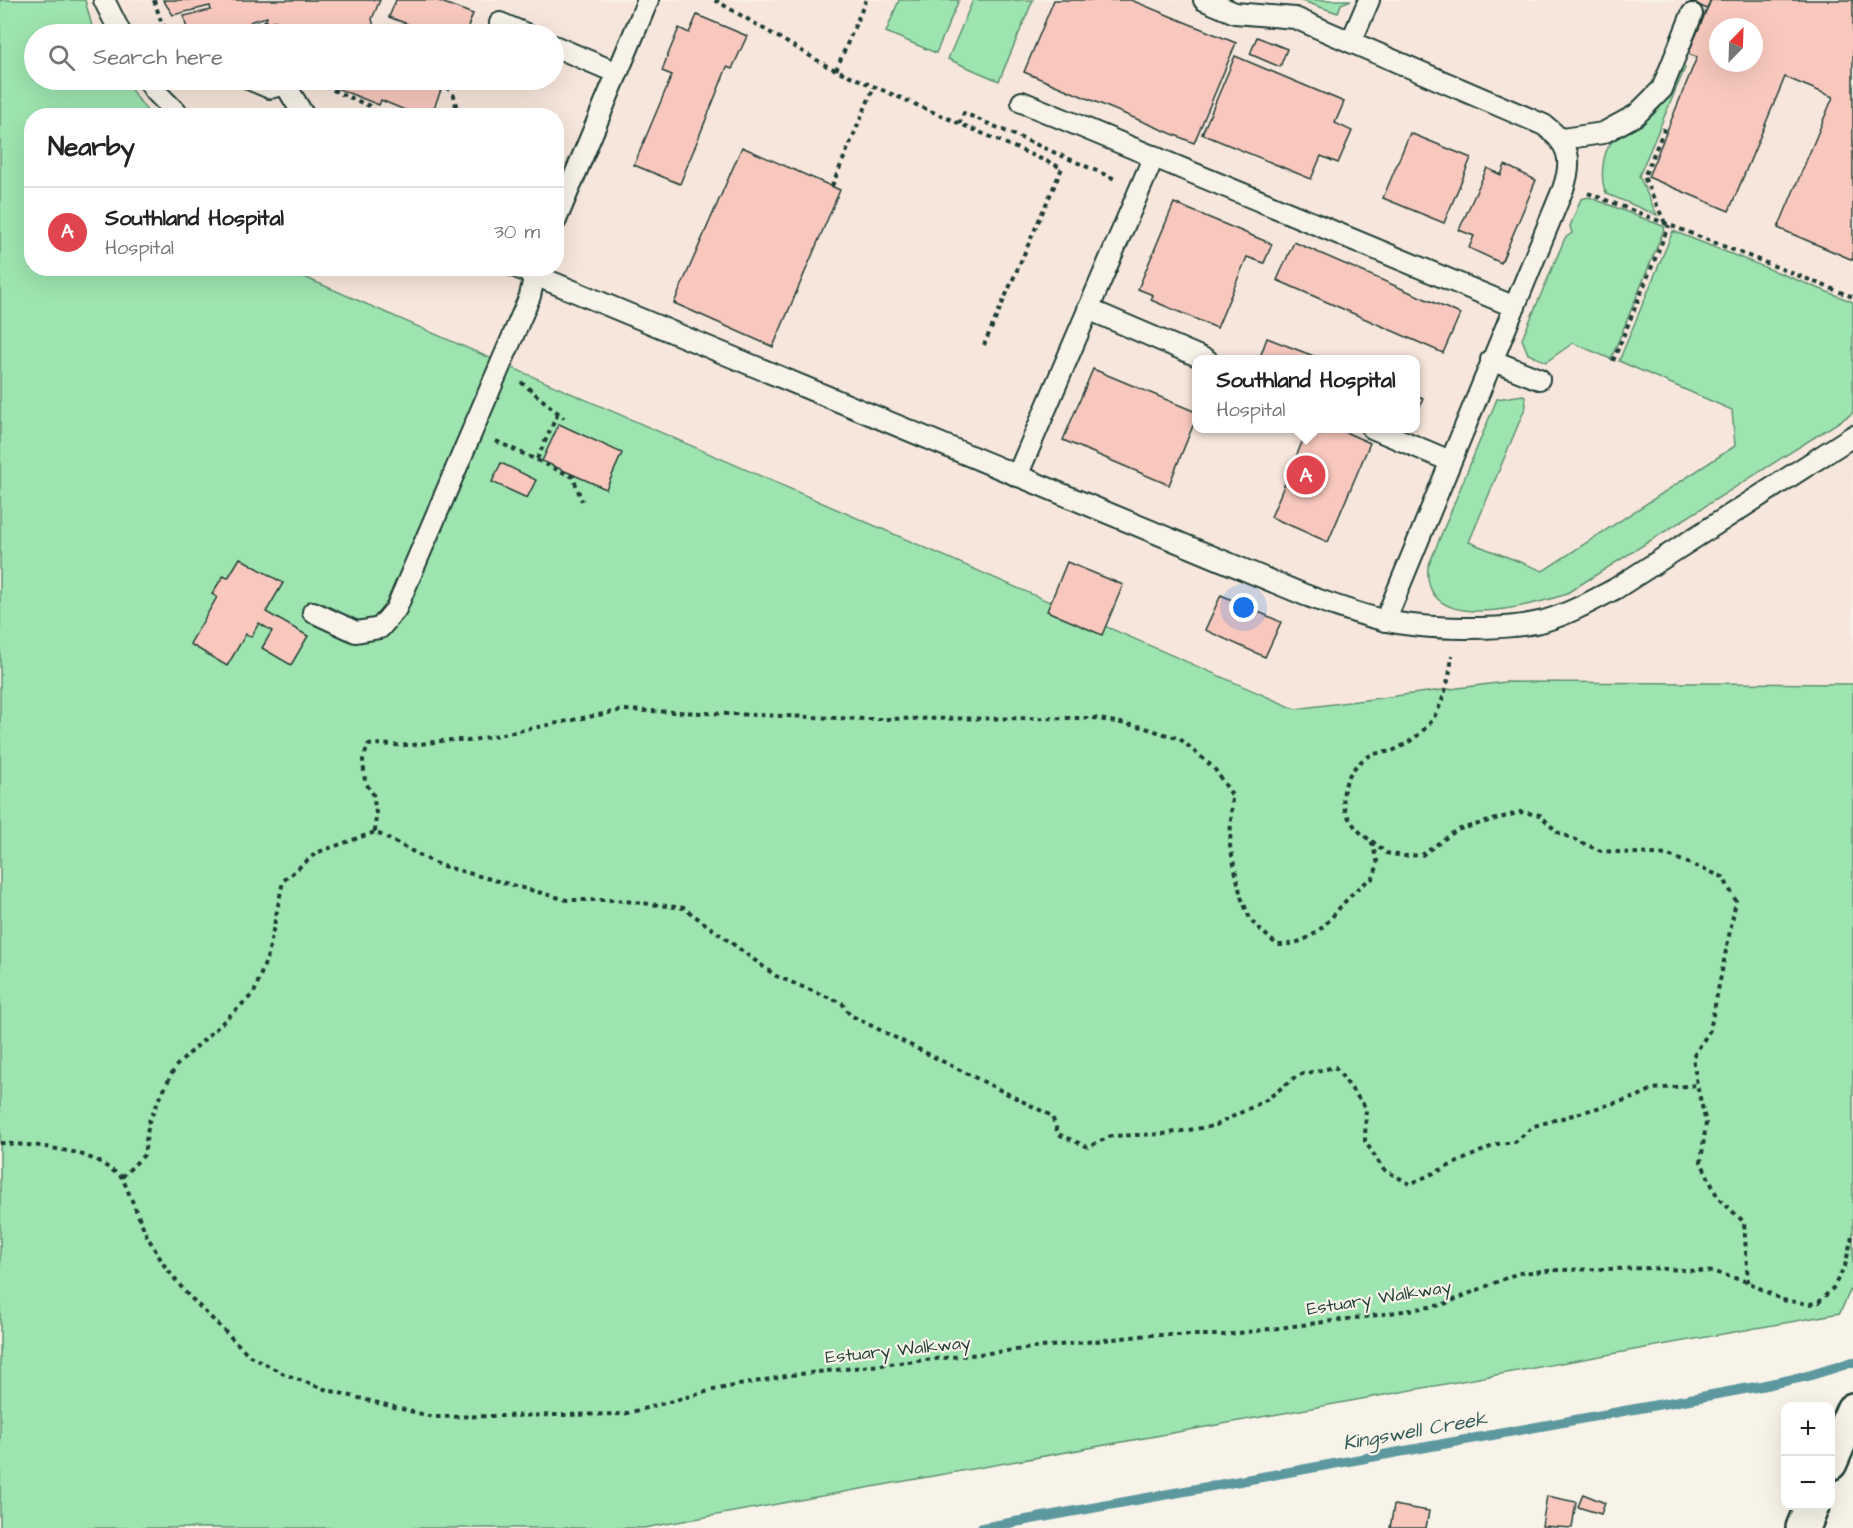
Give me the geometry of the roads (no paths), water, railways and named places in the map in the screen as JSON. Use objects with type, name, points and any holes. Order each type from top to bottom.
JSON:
[{"type":"main road","points":[[1833,1456],[1853,1410]]},
{"type":"main road","points":[[1803,1528],[1810,1510]]},
{"type":"lane","points":[[104,0],[116,24]]},
{"type":"lane","points":[[564,201],[648,0]]},
{"type":"lane","points":[[1204,0],[1235,13],[1295,18],[1544,125],[1562,139],[1569,165],[1565,183],[1385,621]]},
{"type":"lane","points":[[1351,42],[1369,0]]},
{"type":"lane","points":[[1562,139],[1603,133],[1636,116],[1662,89],[1692,14]]},
{"type":"lane","points":[[564,50],[617,73]]},
{"type":"lane","points":[[154,90],[172,108]]},
{"type":"lane","points":[[291,90],[300,108]]},
{"type":"lane","points":[[1022,102],[1515,307]]},
{"type":"lane","points":[[1017,476],[1154,156]]},
{"type":"lane","points":[[313,612],[356,632],[380,628],[396,609],[530,296],[529,276]]},
{"type":"lane","points":[[543,276],[1305,595],[1385,621],[1498,628],[1543,621],[1574,610],[1615,589],[1853,436]]},
{"type":"lane","points":[[1088,309],[1195,355]]},
{"type":"lane","points":[[1491,360],[1539,379]]},
{"type":"lane","points":[[1382,433],[1450,461]]},
{"type":"waterway","name":"Kingswell Creek","points":[[982,1528],[1761,1386],[1808,1376],[1853,1362]]},
{"type":"place","name":"Southland Hospital","points":[[1306,475]]}]
